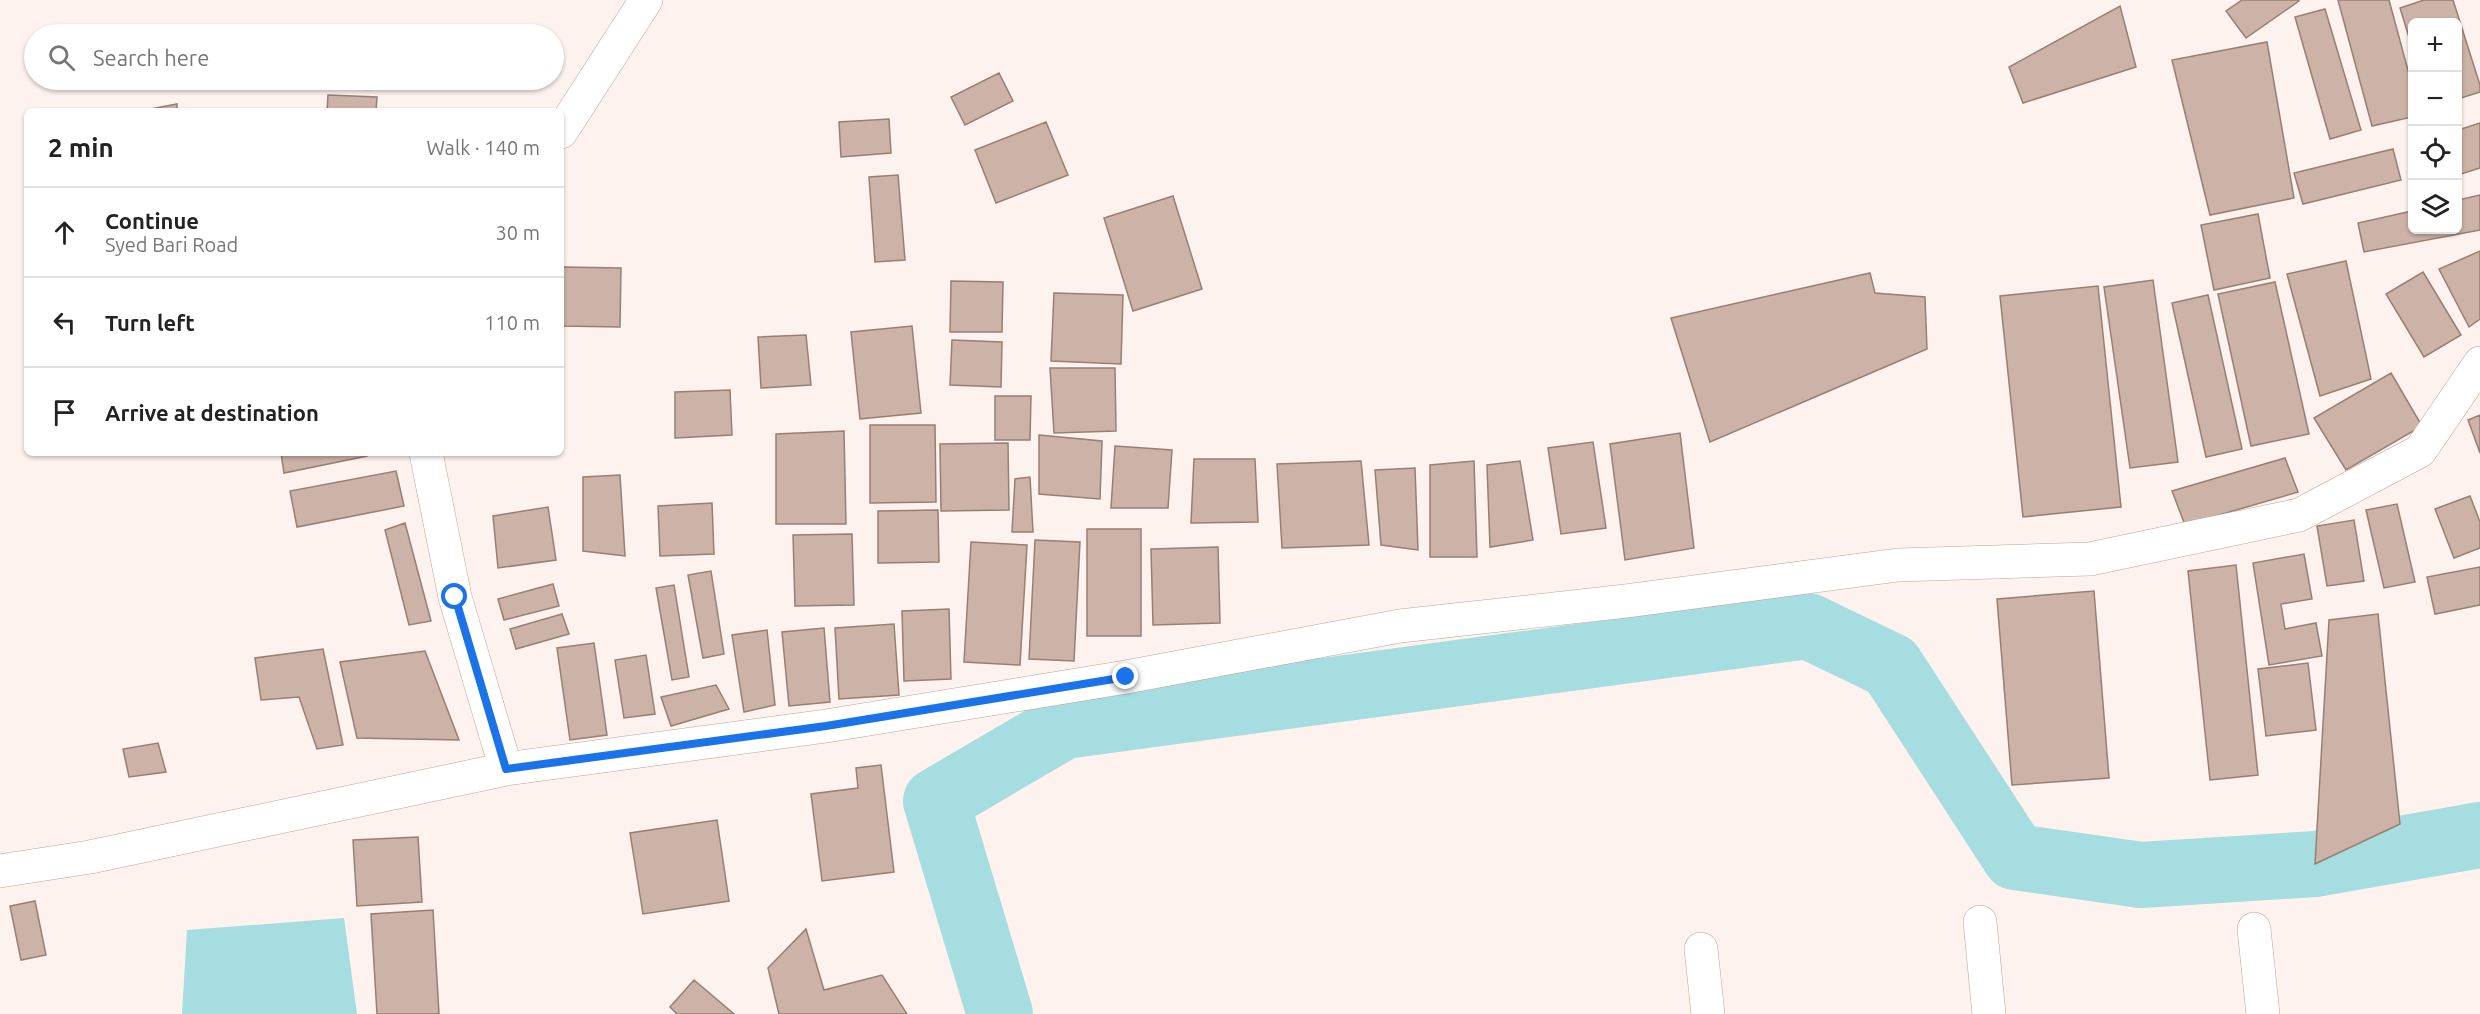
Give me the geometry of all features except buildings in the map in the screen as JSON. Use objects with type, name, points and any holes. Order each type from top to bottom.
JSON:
[{"type":"street","points":[[564,127],[646,0]]},
{"type":"street","points":[[0,871],[90,857],[506,769],[826,726],[1137,675],[1400,626],[1626,601],[1898,565],[2102,557],[2299,515],[2420,451],[2480,363]]},
{"type":"street","points":[[427,456],[455,597],[506,769]]},
{"type":"street","points":[[1980,922],[1989,1014]]},
{"type":"street","points":[[2254,929],[2263,1014]]},
{"type":"street","points":[[1701,949],[1708,1014]]},
{"type":"water","points":[[344,918],[357,1014],[182,1014],[187,930]]},
{"type":"waterway","points":[[1000,1014],[936,801],[1064,726],[1808,626],[1891,666],[2015,857],[2141,875],[2315,864],[2480,835]]},
{"type":"route","points":[[455,597],[506,769],[826,726],[1126,677]]}]
